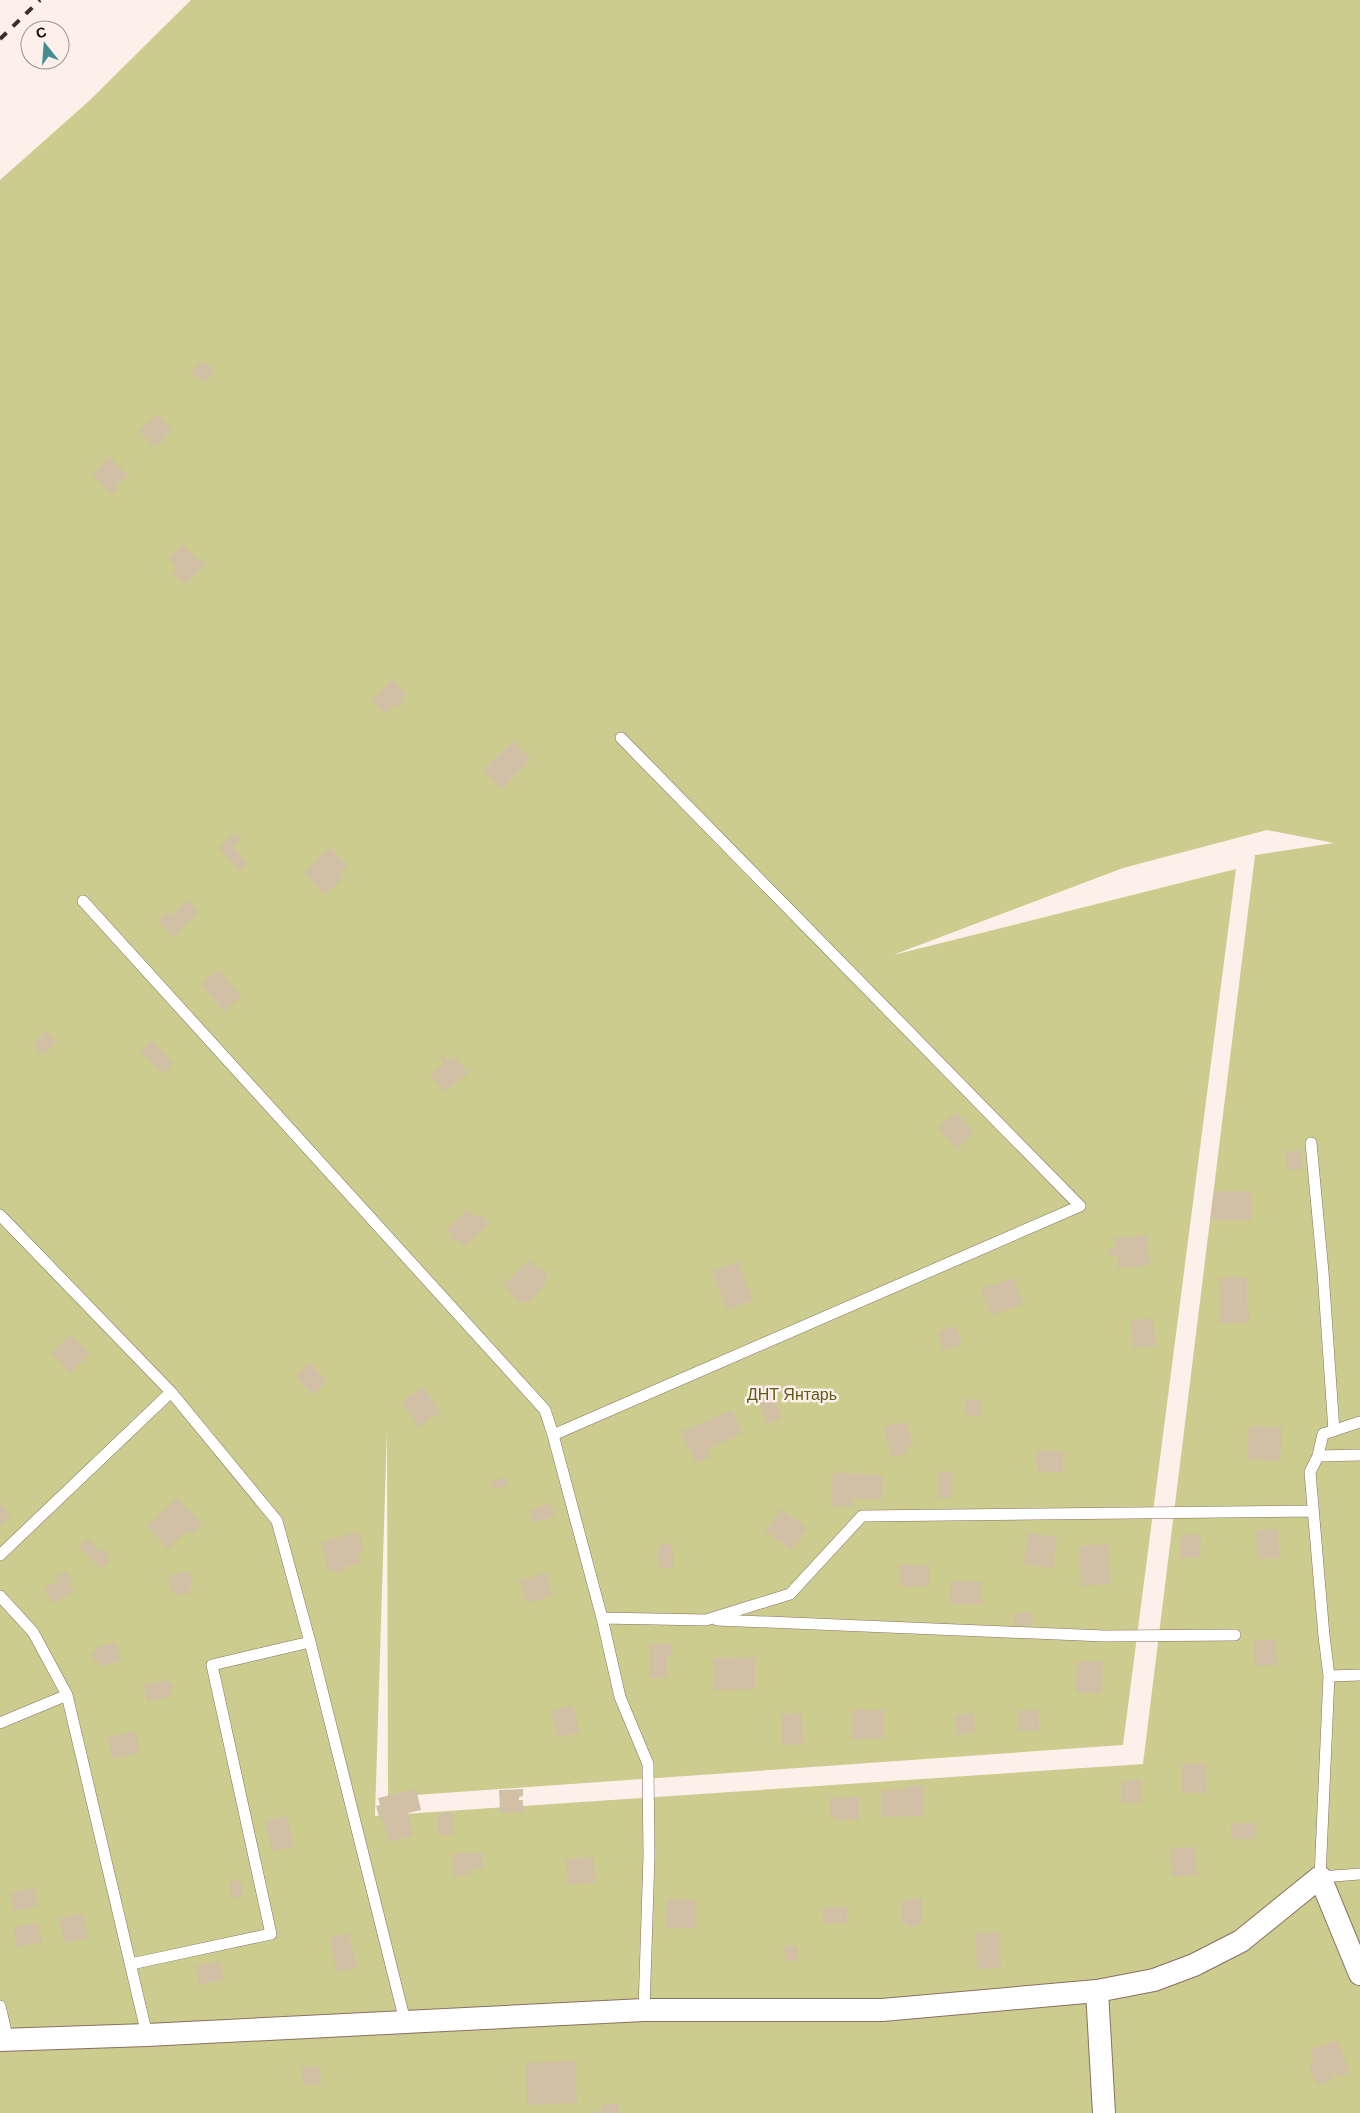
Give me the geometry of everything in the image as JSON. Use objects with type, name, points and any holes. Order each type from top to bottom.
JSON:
[{"type":"street","points":[[4,2040],[146,2035],[644,2010],[882,2010],[1097,1991],[1154,1980],[1194,1966],[1241,1940],[1320,1877],[1360,1974]]},
{"type":"street","points":[[1097,1991],[1104,2113]]},
{"type":"lane","points":[[553,1434],[1080,1206],[621,738]]},
{"type":"lane","points":[[83,900],[545,1410],[602,1618],[620,1697],[648,1764],[649,1856],[644,2010]]},
{"type":"lane","points":[[1311,1143],[1323,1272],[1334,1431]]},
{"type":"lane","points":[[0,1215],[171,1392],[278,1521],[405,2021]]},
{"type":"lane","points":[[0,1555],[171,1392]]},
{"type":"lane","points":[[1360,1422],[1323,1434],[1318,1456],[1310,1472],[1329,1676],[1320,1877],[1360,1874]]},
{"type":"lane","points":[[1318,1456],[1360,1455]]},
{"type":"lane","points":[[706,1620],[790,1594],[862,1516],[1313,1512]]},
{"type":"lane","points":[[0,1596],[33,1632],[67,1695],[146,2035]]},
{"type":"lane","points":[[602,1618],[706,1620],[1104,1636],[1235,1635]]},
{"type":"lane","points":[[131,1964],[271,1934],[212,1665],[310,1642]]},
{"type":"lane","points":[[1329,1676],[1360,1675]]},
{"type":"lane","points":[[0,1723],[67,1695]]},
{"type":"lane","points":[[0,2006],[4,2040]]},
{"type":"green space","name":"ДНТ Янтарь","points":[[191,0],[1360,0],[1360,2113],[0,2113],[0,180],[89,101]],"holes":[[[1267,830],[1334,843],[1255,855],[1143,1764],[375,1816],[387,1430],[388,1797],[1123,1745],[1236,869],[893,955],[1123,868]]]},
{"type":"building","points":[[203,360],[215,372],[203,383],[191,371]]},
{"type":"building","points":[[157,414],[173,430],[155,448],[139,431]]},
{"type":"building","points":[[110,457],[128,475],[117,485],[117,490],[114,493],[110,493],[92,474]]},
{"type":"building","points":[[182,544],[200,562],[203,559],[207,563],[185,584],[177,576],[175,578],[171,574],[177,568],[168,558]]},
{"type":"building","points":[[393,680],[406,694],[400,700],[403,703],[398,708],[395,705],[385,714],[371,700]]},
{"type":"building","points":[[513,741],[531,760],[501,789],[483,770]]},
{"type":"building","points":[[235,832],[241,839],[233,847],[248,863],[240,871],[218,848]]},
{"type":"building","points":[[330,848],[348,866],[340,873],[344,877],[325,895],[304,872]]},
{"type":"building","points":[[187,900],[198,912],[173,937],[157,921],[167,912],[171,916]]},
{"type":"building","points":[[219,970],[241,997],[224,1012],[201,984]]},
{"type":"building","points":[[46,1031],[57,1041],[43,1056],[32,1045]]},
{"type":"building","points":[[151,1041],[174,1063],[163,1074],[140,1052]]},
{"type":"building","points":[[444,1056],[448,1061],[454,1056],[468,1073],[444,1092],[430,1074],[444,1064],[440,1059]]},
{"type":"building","points":[[956,1112],[975,1133],[957,1149],[938,1128]]},
{"type":"building","points":[[1301,1150],[1303,1169],[1287,1170],[1286,1152]]},
{"type":"building","points":[[1214,1191],[1252,1191],[1251,1220],[1210,1220]]},
{"type":"building","points":[[468,1210],[475,1218],[480,1213],[490,1224],[464,1247],[457,1239],[452,1242],[449,1238],[453,1235],[447,1229]]},
{"type":"building","points":[[1147,1235],[1150,1265],[1118,1268],[1117,1256],[1109,1256],[1108,1249],[1116,1248],[1115,1238]]},
{"type":"building","points":[[529,1260],[541,1271],[543,1269],[547,1275],[545,1277],[545,1284],[528,1303],[526,1301],[519,1302],[503,1285]]},
{"type":"building","points":[[738,1261],[753,1300],[727,1310],[712,1271]]},
{"type":"building","points":[[1236,1275],[1238,1278],[1247,1278],[1247,1309],[1250,1312],[1250,1318],[1247,1323],[1220,1323],[1219,1278],[1229,1278]]},
{"type":"building","points":[[1014,1278],[1023,1304],[991,1315],[981,1289]]},
{"type":"building","points":[[1153,1318],[1156,1346],[1133,1348],[1131,1320]]},
{"type":"building","points":[[956,1326],[962,1344],[943,1350],[937,1332]]},
{"type":"building","points":[[71,1334],[90,1354],[70,1373],[51,1353]]},
{"type":"building","points":[[309,1363],[327,1381],[313,1395],[295,1376]]},
{"type":"building","points":[[423,1387],[441,1412],[419,1427],[401,1402]]},
{"type":"building","points":[[771,1388],[782,1418],[767,1424],[756,1393]]},
{"type":"building","points":[[966,1399],[982,1400],[981,1416],[965,1415]]},
{"type":"building","points":[[732,1410],[742,1433],[708,1449],[711,1456],[695,1463],[681,1432]]},
{"type":"building","points":[[906,1422],[913,1445],[906,1447],[907,1453],[892,1457],[884,1427]]},
{"type":"building","points":[[1249,1426],[1282,1427],[1280,1461],[1247,1459]]},
{"type":"building","points":[[1037,1450],[1063,1451],[1063,1472],[1037,1472],[1037,1464],[1035,1464]]},
{"type":"building","points":[[833,1472],[883,1476],[882,1500],[854,1498],[853,1507],[831,1506]]},
{"type":"building","points":[[939,1472],[953,1473],[951,1498],[937,1497]]},
{"type":"building","points":[[505,1477],[509,1484],[494,1490],[490,1482]]},
{"type":"building","points":[[177,1498],[202,1524],[191,1535],[187,1531],[168,1549],[147,1526]]},
{"type":"building","points":[[0,1503],[11,1516],[0,1526]]},
{"type":"building","points":[[550,1503],[555,1516],[534,1523],[529,1510]]},
{"type":"building","points":[[781,1509],[808,1529],[791,1550],[765,1531]]},
{"type":"building","points":[[1278,1529],[1279,1558],[1257,1559],[1256,1530]]},
{"type":"building","points":[[359,1532],[364,1551],[358,1553],[360,1563],[343,1568],[344,1572],[339,1574],[338,1570],[329,1572],[321,1542]]},
{"type":"building","points":[[1028,1533],[1057,1537],[1053,1568],[1024,1564]]},
{"type":"building","points":[[1181,1534],[1201,1535],[1200,1558],[1180,1558]]},
{"type":"building","points":[[88,1539],[101,1553],[105,1549],[111,1555],[107,1559],[109,1561],[101,1569],[79,1547]]},
{"type":"building","points":[[672,1544],[674,1567],[659,1569],[657,1545]]},
{"type":"building","points":[[1108,1544],[1111,1584],[1081,1586],[1079,1546]]},
{"type":"building","points":[[899,1565],[930,1565],[930,1586],[900,1586]]},
{"type":"building","points":[[66,1571],[73,1582],[69,1584],[74,1591],[53,1604],[44,1590],[45,1587],[58,1582],[55,1578]]},
{"type":"building","points":[[189,1571],[193,1587],[189,1588],[190,1593],[176,1595],[175,1591],[171,1592],[168,1576]]},
{"type":"building","points":[[547,1573],[552,1596],[526,1603],[520,1580]]},
{"type":"building","points":[[951,1581],[982,1582],[982,1604],[950,1604]]},
{"type":"building","points":[[1032,1612],[1033,1624],[1015,1626],[1014,1614]]},
{"type":"building","points":[[1254,1640],[1276,1640],[1277,1665],[1255,1666]]},
{"type":"building","points":[[116,1642],[121,1661],[101,1667],[99,1660],[94,1662],[91,1654],[97,1652],[95,1648]]},
{"type":"building","points":[[649,1644],[672,1644],[672,1656],[667,1656],[667,1678],[649,1678]]},
{"type":"building","points":[[755,1657],[755,1689],[714,1690],[713,1658]]},
{"type":"building","points":[[1077,1661],[1103,1662],[1101,1694],[1075,1692]]},
{"type":"building","points":[[168,1680],[169,1684],[172,1683],[173,1687],[170,1688],[172,1696],[147,1702],[144,1683],[147,1682],[147,1685]]},
{"type":"building","points":[[572,1705],[580,1732],[558,1738],[551,1711]]},
{"type":"building","points":[[852,1710],[884,1710],[884,1738],[852,1739]]},
{"type":"building","points":[[1038,1710],[1039,1730],[1019,1731],[1018,1711]]},
{"type":"building","points":[[802,1713],[803,1744],[782,1745],[781,1714]]},
{"type":"building","points":[[973,1713],[975,1733],[957,1735],[955,1715]]},
{"type":"building","points":[[135,1731],[140,1752],[113,1759],[107,1738]]},
{"type":"building","points":[[1206,1763],[1207,1793],[1182,1793],[1182,1764]]},
{"type":"building","points":[[1121,1780],[1141,1780],[1141,1803],[1121,1803]]},
{"type":"building","points":[[924,1785],[924,1816],[882,1817],[882,1790],[907,1789],[907,1786]]},
{"type":"building","points":[[416,1789],[421,1810],[408,1813],[413,1836],[389,1842],[383,1819],[380,1820],[376,1806],[380,1805],[378,1798]]},
{"type":"building","points":[[523,1789],[523,1796],[519,1797],[519,1800],[523,1800],[523,1812],[500,1813],[499,1790]]},
{"type":"building","points":[[830,1797],[859,1797],[859,1820],[836,1820],[836,1817],[830,1817]]},
{"type":"building","points":[[438,1813],[454,1813],[454,1835],[438,1835]]},
{"type":"building","points":[[287,1816],[294,1846],[273,1852],[265,1821]]},
{"type":"building","points":[[1231,1823],[1256,1823],[1256,1839],[1231,1839]]},
{"type":"building","points":[[1195,1847],[1197,1875],[1172,1877],[1170,1849]]},
{"type":"building","points":[[482,1852],[483,1869],[470,1869],[470,1875],[453,1876],[452,1854]]},
{"type":"building","points":[[594,1857],[595,1883],[568,1885],[566,1859]]},
{"type":"building","points":[[240,1879],[243,1896],[232,1898],[229,1882]]},
{"type":"building","points":[[34,1888],[38,1906],[14,1911],[10,1893]]},
{"type":"building","points":[[922,1898],[922,1924],[910,1928],[907,1924],[902,1924],[902,1901]]},
{"type":"building","points":[[667,1899],[696,1900],[696,1928],[666,1928]]},
{"type":"building","points":[[823,1907],[847,1907],[847,1923],[823,1924]]},
{"type":"building","points":[[83,1913],[88,1938],[64,1943],[59,1919]]},
{"type":"building","points":[[37,1923],[42,1942],[17,1947],[13,1928]]},
{"type":"building","points":[[999,1932],[1001,1968],[977,1969],[976,1933]]},
{"type":"building","points":[[349,1933],[357,1968],[337,1972],[329,1938]]},
{"type":"building","points":[[784,1946],[798,1946],[798,1961],[785,1961]]},
{"type":"building","points":[[220,1961],[224,1979],[199,1985],[195,1966]]},
{"type":"building","points":[[1337,2040],[1348,2067],[1348,2072],[1341,2077],[1333,2073],[1330,2074],[1332,2080],[1317,2086],[1308,2063],[1314,2061],[1310,2050]]},
{"type":"building","points":[[575,2061],[577,2103],[527,2105],[526,2063]]},
{"type":"building","points":[[320,2066],[321,2084],[303,2085],[302,2067]]},
{"type":"building","points":[[602,2104],[619,2104],[619,2113],[594,2113],[594,2111],[602,2111]]},
{"type":"railway","points":[[0,39],[40,0]]}]
